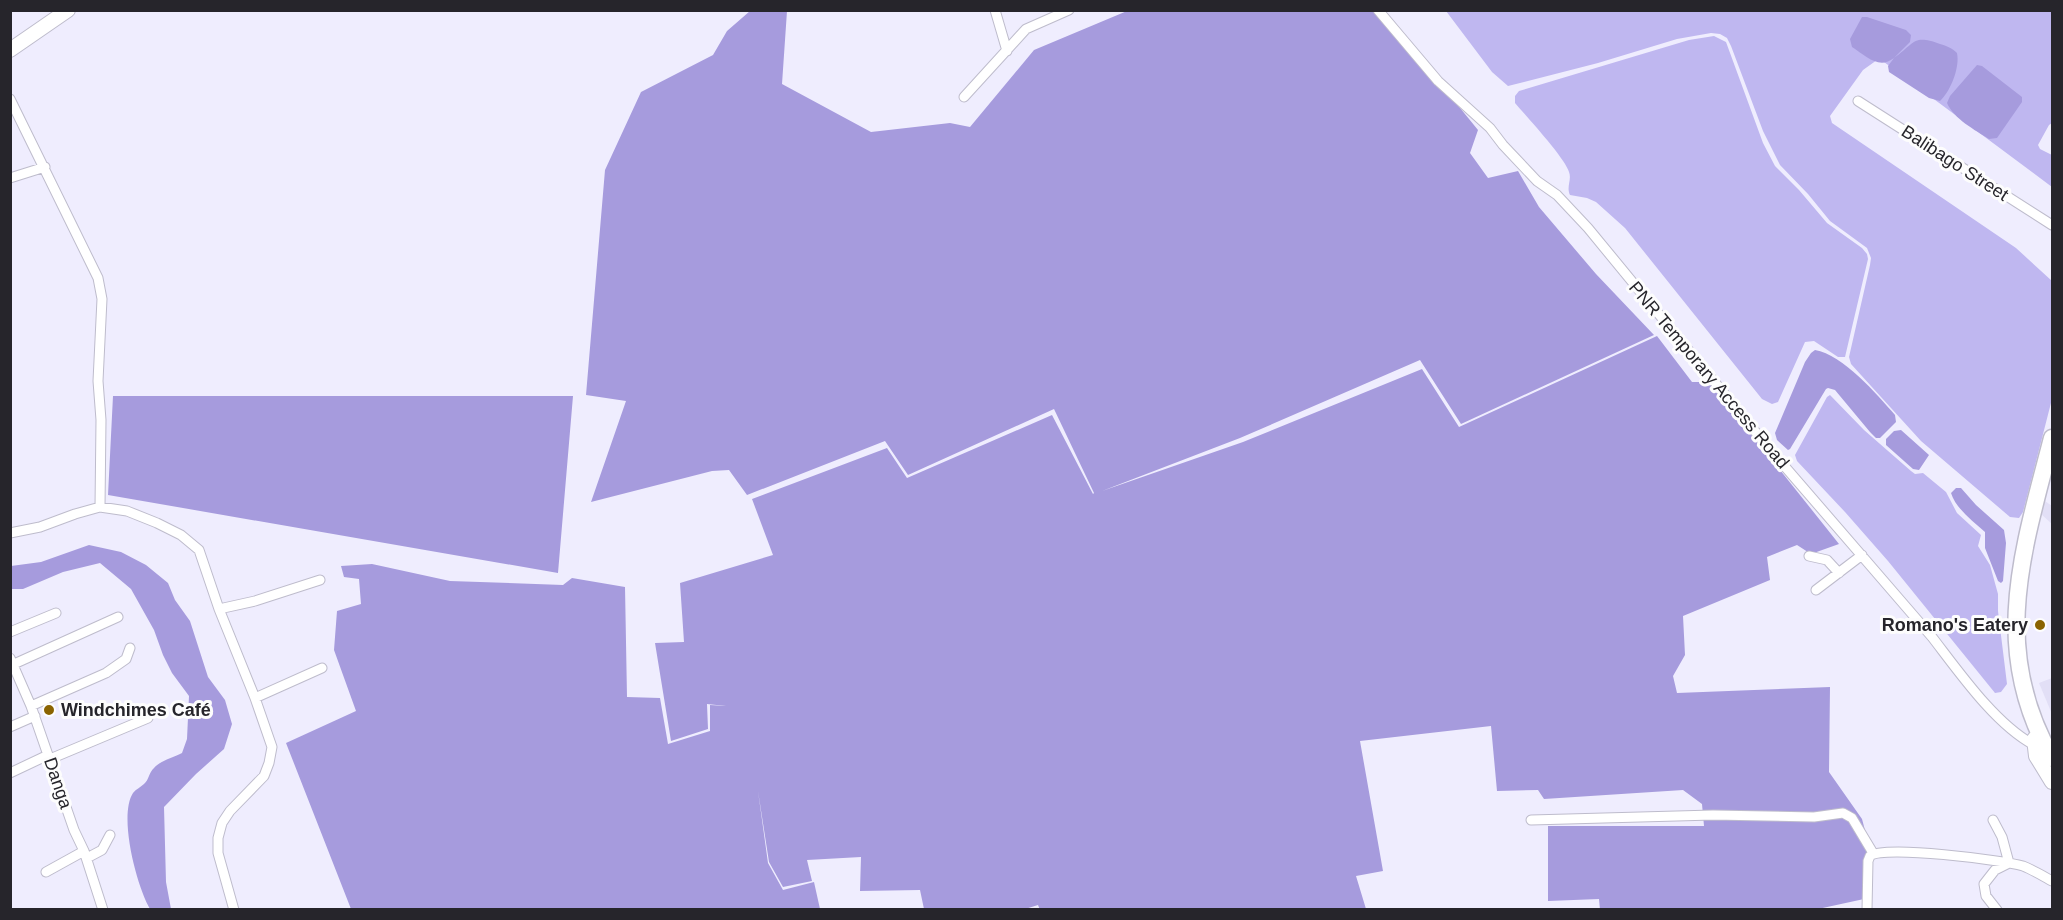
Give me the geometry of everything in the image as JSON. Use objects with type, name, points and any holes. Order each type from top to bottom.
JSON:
[{"type":"highway","points":[[2052,442],[2023,557],[2016,596],[2018,662],[2023,686],[2036,740],[2052,758]]},
{"type":"main road","points":[[10,50],[68,10]]},
{"type":"main road","points":[[2036,740],[2036,756],[2052,782]]},
{"type":"street","points":[[995,10],[1007,51]]},
{"type":"street","points":[[964,97],[1026,29],[1069,10]]},
{"type":"street","name":"PNR Temporary Access Road","points":[[1377,10],[1438,81],[1490,128],[1537,181],[1557,195],[1588,228],[1768,447],[1998,717],[2022,738],[2036,740]]},
{"type":"street","points":[[10,99],[45,166],[98,278],[102,299],[98,381],[101,420],[100,507]]},
{"type":"street","name":"Balibago Street","points":[[1858,101],[2052,225]]},
{"type":"street","points":[[10,178],[45,166]]},
{"type":"street","points":[[10,533],[40,527],[100,507],[127,511],[181,535],[199,550],[272,747],[264,776],[230,811],[222,823],[218,838],[218,853],[234,909]]},
{"type":"street","points":[[1816,590],[1862,555]]},
{"type":"street","points":[[1809,556],[1827,560],[1839,573]]},
{"type":"street","points":[[219,609],[255,601],[320,580]]},
{"type":"street","points":[[10,632],[56,613]]},
{"type":"street","points":[[12,661],[118,617]]},
{"type":"street","points":[[31,706],[106,673],[126,659],[130,648]]},
{"type":"street","name":"Danga","points":[[12,661],[35,716],[103,909]]},
{"type":"street","points":[[255,698],[322,668]]},
{"type":"street","points":[[10,727],[35,716]]},
{"type":"street","points":[[10,773],[148,718]]},
{"type":"street","points":[[1531,820],[1713,815],[1814,817],[1843,813],[1852,818],[1873,853]]},
{"type":"street","points":[[1993,820],[2009,863]]},
{"type":"street","points":[[46,872],[102,850],[110,835]]},
{"type":"street","points":[[1873,853],[1924,853],[2009,863],[2024,867],[2052,881]]},
{"type":"street","points":[[1867,909],[1868,861],[1873,853]]},
{"type":"street","points":[[1997,909],[1986,896],[1984,884],[1995,870],[2009,863]]},
{"type":"shaded area","points":[[750,11],[787,11],[782,84],[871,132],[950,123],[970,127],[1034,50],[1127,11],[1381,11],[1478,130],[1470,153],[1488,178],[1518,171],[1539,207],[1596,274],[1654,335],[1461,424],[1420,360],[1240,438],[1102,491],[1243,442],[1422,369],[1459,427],[1657,336],[1692,382],[1710,382],[1839,544],[1811,554],[1797,545],[1767,557],[1770,580],[1683,616],[1685,655],[1673,676],[1677,693],[1830,687],[1829,772],[1862,819],[1872,857],[1864,899],[1818,909],[1600,910],[1599,899],[1548,901],[1548,826],[1704,826],[1702,804],[1683,790],[1544,799],[1538,790],[1497,791],[1491,726],[1360,741],[1383,871],[1356,876],[1366,909],[1040,910],[1038,905],[1022,910],[924,909],[920,890],[860,891],[861,857],[807,860],[812,881],[783,887],[769,862],[758,791],[768,863],[783,890],[814,882],[820,909],[351,909],[286,743],[356,711],[334,650],[337,611],[361,604],[359,579],[344,577],[341,566],[372,564],[450,581],[563,585],[572,578],[625,587],[627,697],[660,698],[668,744],[710,731],[710,705],[726,706],[707,704],[708,729],[671,741],[655,643],[684,642],[680,583],[773,555],[752,499],[887,448],[907,478],[1052,415],[1094,493],[1054,409],[908,475],[885,441],[747,495],[729,470],[712,471],[591,502],[626,401],[586,395],[605,170],[641,92],[713,55],[727,31]]},
{"type":"shaded area","points":[[1446,11],[2052,11],[2052,123],[2038,145],[2040,149],[2052,155],[2052,187],[1884,62],[1877,60],[1863,70],[1830,116],[1832,123],[2016,248],[2052,281],[2052,399],[2023,512],[2019,518],[2010,517],[1921,441],[1851,364],[1849,357],[1871,258],[1867,248],[1830,221],[1780,165],[1763,131],[1727,38],[1711,33],[1677,39],[1598,63],[1508,86],[1492,72]]},
{"type":"shaded area","points":[[1862,17],[1906,30],[1911,35],[1910,42],[1894,58],[1883,63],[1867,58],[1852,47],[1850,39]]},
{"type":"shaded area","points":[[1714,36],[1726,42],[1763,143],[1775,166],[1827,223],[1862,248],[1868,259],[1845,357],[1838,357],[1814,341],[1805,342],[1778,402],[1772,404],[1762,399],[1625,228],[1596,202],[1570,195],[1570,175],[1566,166],[1553,147],[1515,103],[1515,96],[1519,91],[1689,40]]},
{"type":"shaded area","points":[[1924,40],[1951,48],[1957,53],[1958,59],[1954,78],[1940,101],[1929,98],[1889,72],[1888,66],[1894,58],[1915,42]]},
{"type":"shaded area","points":[[1977,65],[1982,66],[2022,97],[2022,102],[1997,138],[1989,139],[1971,128],[1950,109],[1947,103],[1950,96]]},
{"type":"shaded area","points":[[1815,350],[1826,353],[1848,367],[1895,415],[1896,422],[1880,438],[1876,438],[1870,432],[1835,390],[1828,388],[1790,449],[1788,450],[1777,440],[1775,433],[1805,362]]},
{"type":"shaded area","points":[[1830,395],[1864,430],[1911,471],[1915,474],[1923,473],[1946,492],[1957,513],[1981,535],[1978,546],[1990,565],[1998,594],[2007,684],[2001,692],[1995,693],[1888,561],[1797,461],[1795,455]]},
{"type":"shaded area","points":[[113,396],[573,396],[558,573],[108,495]]},
{"type":"shaded area","points":[[1901,430],[1929,455],[1919,470],[1913,469],[1886,445],[1886,439],[1894,431]]},
{"type":"shaded area","points":[[1956,488],[1961,488],[2004,530],[2006,543],[2001,583],[1998,581],[1985,548],[1985,532],[1965,514],[1953,499],[1951,493]]},
{"type":"shaded area","points":[[2042,499],[2052,506],[2052,524],[2040,513]]},
{"type":"shaded area","points":[[89,545],[121,552],[146,565],[168,583],[175,600],[190,621],[208,677],[225,700],[232,724],[224,749],[164,807],[166,882],[171,909],[150,909],[145,899],[135,869],[128,834],[129,804],[133,793],[146,782],[152,770],[163,761],[182,753],[187,739],[189,696],[172,673],[154,630],[131,589],[100,563],[63,572],[23,589],[11,589],[11,566],[41,562]]},
{"type":"shaded area","points":[[2052,678],[2052,714],[2039,683]]},
{"type":"place","name":"Romano's Eatery","points":[[2040,625]]},
{"type":"place","name":"Windchimes Café","points":[[49,710]]}]
